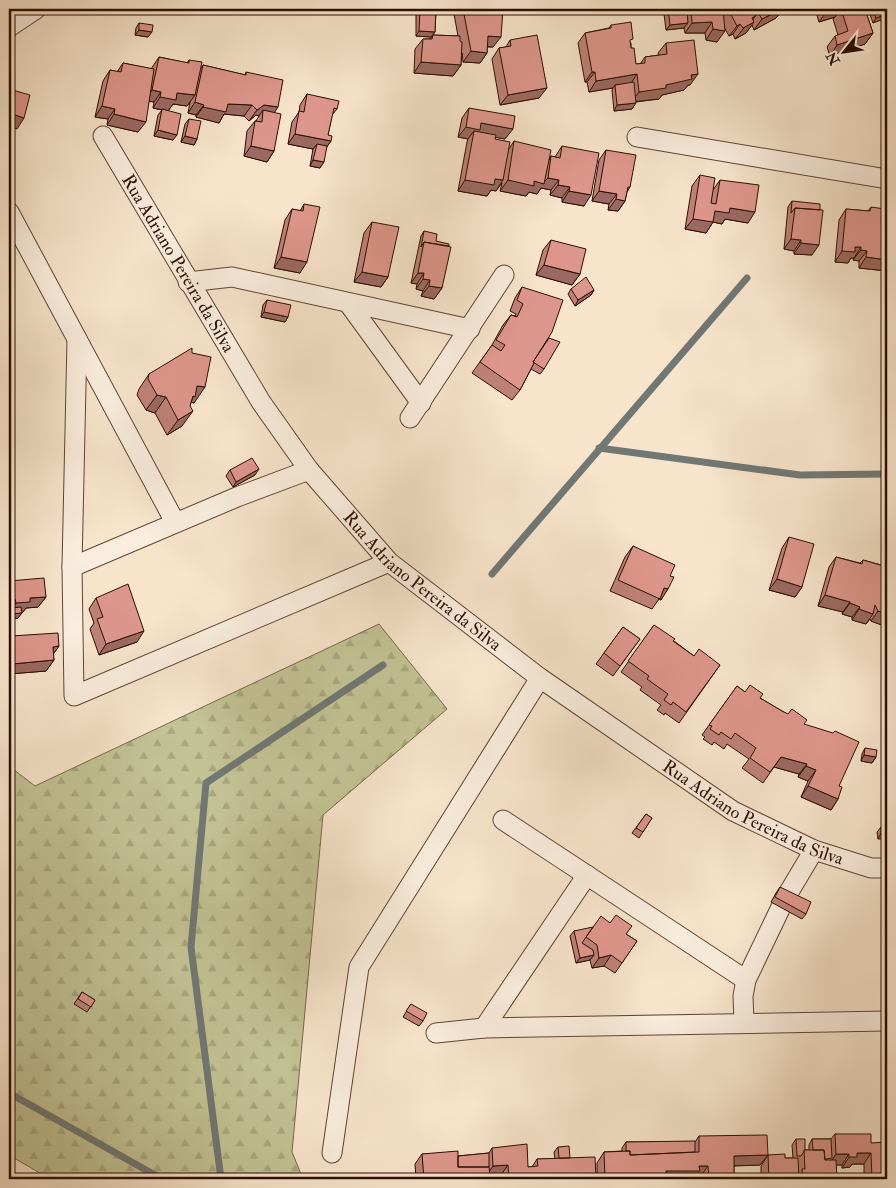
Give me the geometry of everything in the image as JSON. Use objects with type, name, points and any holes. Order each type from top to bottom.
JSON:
[{"type":"street","points":[[9,27],[36,9]]},
{"type":"street","name":"Rua Adriano Pereira da Silva","points":[[103,136],[261,402],[309,470],[389,562],[540,678],[733,811],[814,850],[871,868],[887,868]]},
{"type":"street","points":[[638,137],[887,180]]},
{"type":"street","points":[[9,212],[175,522]]},
{"type":"street","points":[[410,418],[470,330],[504,274]]},
{"type":"street","points":[[188,282],[232,277],[470,330]]},
{"type":"street","points":[[349,304],[421,403]]},
{"type":"street","points":[[77,339],[72,567],[74,696],[389,562]]},
{"type":"street","points":[[72,567],[175,522],[309,470]]},
{"type":"street","points":[[332,1153],[359,967],[540,678]]},
{"type":"street","points":[[503,820],[746,980]]},
{"type":"street","points":[[744,1022],[743,996],[746,980],[783,902],[814,850]]},
{"type":"street","points":[[484,1028],[587,875]]},
{"type":"street","points":[[436,1033],[484,1028],[887,1021]]},
{"type":"green space","points":[[379,624],[447,709],[323,815],[292,1152],[303,1179],[50,1179],[9,1155],[9,766],[35,786]]},
{"type":"building","points":[[420,9],[436,9],[435,32],[419,31]]},
{"type":"building","points":[[463,9],[503,9],[501,37],[488,36],[487,53],[471,51]]},
{"type":"building","points":[[668,9],[687,9],[688,23],[670,25]]},
{"type":"building","points":[[691,9],[723,9],[725,31],[713,29],[712,22],[692,23]]},
{"type":"building","points":[[728,9],[753,9],[756,15],[752,18],[754,22],[743,28],[740,24],[737,26]]},
{"type":"building","points":[[756,9],[782,9],[762,19]]},
{"type":"building","points":[[841,9],[865,9],[873,33],[837,45],[835,36],[848,31]]},
{"type":"building","points":[[873,9],[887,9],[887,14],[876,18]]},
{"type":"building","points":[[631,22],[633,39],[630,40],[631,48],[634,48],[636,64],[645,63],[645,57],[667,54],[666,43],[694,40],[698,74],[691,75],[692,79],[666,85],[666,88],[639,92],[637,74],[596,81],[595,72],[592,72],[585,33],[611,28],[611,25]]},
{"type":"building","points":[[139,23],[153,25],[152,32],[139,30]]},
{"type":"building","points":[[433,35],[460,36],[460,41],[462,42],[461,65],[421,62],[423,39],[432,39]]},
{"type":"building","points":[[537,35],[547,88],[508,95],[499,48],[511,46],[510,40]]},
{"type":"building","points":[[159,57],[189,63],[189,60],[202,62],[195,95],[177,93],[176,100],[160,97],[161,92],[152,90]]},
{"type":"building","points":[[123,63],[154,69],[146,122],[114,114],[115,109],[102,106],[110,70],[121,72]]},
{"type":"building","points":[[203,65],[246,75],[246,72],[283,80],[278,107],[264,105],[257,110],[252,105],[228,104],[226,112],[203,107],[204,105],[195,102]]},
{"type":"building","points":[[634,82],[636,103],[617,105],[615,85]]},
{"type":"building","points":[[9,89],[30,95],[24,118],[9,113]]},
{"type":"building","points":[[307,94],[339,101],[337,109],[334,108],[328,135],[332,136],[331,141],[295,134],[299,111],[304,112]]},
{"type":"building","points":[[469,108],[515,116],[513,129],[481,123],[480,130],[466,127]]},
{"type":"building","points":[[162,109],[181,114],[177,135],[158,130]]},
{"type":"building","points":[[263,110],[281,114],[274,151],[251,146],[255,121],[262,122]]},
{"type":"building","points":[[189,119],[201,121],[197,139],[185,136]]},
{"type":"building","points":[[474,131],[496,135],[495,139],[510,142],[503,180],[495,179],[494,185],[465,180]]},
{"type":"building","points":[[514,141],[551,150],[544,184],[534,181],[534,186],[508,180]]},
{"type":"building","points":[[317,144],[327,146],[324,162],[313,160]]},
{"type":"building","points":[[562,146],[599,153],[591,195],[569,191],[570,187],[558,185],[559,180],[548,178],[551,156],[560,158]]},
{"type":"building","points":[[606,150],[636,155],[630,187],[628,187],[625,201],[616,199],[617,194],[599,191]]},
{"type":"building","points":[[700,175],[715,178],[711,203],[716,204],[720,180],[759,185],[755,212],[730,208],[729,213],[715,211],[713,222],[693,219]]},
{"type":"building","points":[[792,201],[820,204],[820,210],[795,208],[791,213]]},
{"type":"building","points":[[304,204],[320,207],[307,262],[281,257],[292,209],[303,211]]},
{"type":"building","points":[[871,207],[885,209],[885,215],[887,216],[887,260],[866,257],[867,251],[861,250],[861,247],[855,247],[855,252],[842,251],[846,209],[870,211]]},
{"type":"building","points":[[795,208],[823,210],[819,245],[801,243],[801,240],[791,239]]},
{"type":"building","points":[[372,222],[399,227],[388,277],[362,272]]},
{"type":"building","points":[[424,231],[437,234],[436,241],[449,244],[449,246],[424,242],[421,247]]},
{"type":"building","points":[[551,240],[586,249],[580,274],[544,265]]},
{"type":"building","points":[[424,242],[451,247],[442,288],[429,286],[430,280],[423,279],[424,273],[418,273]]},
{"type":"building","points":[[586,277],[594,290],[578,300],[571,289]]},
{"type":"building","points":[[522,287],[563,300],[552,332],[533,362],[520,390],[480,362],[492,345],[501,351],[505,345],[496,340],[511,315],[517,317],[523,304],[517,300]]},
{"type":"building","points":[[267,300],[291,305],[288,317],[264,312]]},
{"type":"building","points":[[549,338],[560,342],[544,369],[533,362]]},
{"type":"building","points":[[192,348],[192,353],[211,357],[205,387],[197,386],[195,397],[193,396],[190,406],[193,411],[178,420],[166,397],[157,395],[148,379],[149,374]]},
{"type":"building","points":[[252,458],[259,469],[236,482],[230,470]]},
{"type":"building","points":[[789,537],[814,544],[802,587],[777,579]]},
{"type":"building","points":[[633,546],[675,565],[670,576],[674,577],[668,589],[664,588],[660,599],[618,580]]},
{"type":"building","points":[[836,557],[862,564],[863,560],[887,567],[887,614],[878,611],[875,605],[873,614],[859,609],[860,607],[850,602],[825,595]]},
{"type":"building","points":[[44,578],[46,597],[30,598],[30,602],[16,603],[15,599],[9,599],[9,581]]},
{"type":"building","points":[[128,584],[144,631],[106,644],[97,619],[103,617],[96,598]]},
{"type":"building","points":[[9,604],[12,604],[12,608],[21,607],[22,613],[9,614]]},
{"type":"building","points":[[654,625],[675,639],[673,641],[694,656],[699,649],[720,665],[686,712],[673,702],[671,705],[664,700],[668,694],[647,679],[649,676],[628,661]]},
{"type":"building","points":[[623,627],[640,639],[620,666],[604,653]]},
{"type":"building","points":[[58,633],[59,646],[53,647],[54,660],[12,664],[9,648],[11,636]]},
{"type":"building","points":[[750,685],[763,694],[760,698],[782,711],[788,714],[792,709],[807,720],[804,724],[833,733],[835,731],[859,742],[839,786],[842,787],[838,799],[808,786],[816,770],[806,766],[807,764],[781,757],[770,772],[750,758],[756,748],[735,733],[731,739],[721,732],[719,735],[710,729],[712,726],[709,725],[737,686],[745,692]]},
{"type":"building","points":[[865,748],[877,750],[876,757],[864,755]]},
{"type":"building","points":[[646,814],[652,818],[643,832],[636,828]]},
{"type":"building","points":[[881,827],[887,827],[887,834],[881,833]]},
{"type":"building","points":[[780,887],[811,902],[806,914],[775,897]]},
{"type":"building","points":[[616,915],[632,926],[626,934],[637,941],[622,963],[611,955],[599,958],[597,945],[586,937],[601,916],[610,923]]},
{"type":"building","points":[[593,927],[582,943],[593,950],[594,955],[580,958],[574,931]]},
{"type":"building","points":[[82,992],[95,1000],[91,1007],[78,999]]},
{"type":"building","points":[[411,1004],[427,1013],[423,1021],[406,1011]]},
{"type":"building","points":[[835,1134],[871,1134],[871,1143],[887,1142],[887,1179],[872,1179],[871,1153],[857,1153],[857,1157],[849,1157],[849,1154],[836,1154]]},
{"type":"building","points":[[767,1135],[768,1155],[734,1156],[734,1179],[709,1179],[708,1166],[699,1166],[700,1171],[666,1171],[666,1179],[605,1179],[604,1152],[630,1151],[630,1155],[699,1152],[699,1136]]},
{"type":"building","points":[[796,1139],[805,1139],[805,1150],[801,1156],[797,1156]]},
{"type":"building","points":[[812,1139],[831,1139],[832,1158],[825,1160],[824,1150],[813,1150]]},
{"type":"building","points":[[695,1141],[695,1152],[630,1155],[630,1151],[626,1151],[626,1142]]},
{"type":"building","points":[[527,1144],[528,1167],[538,1166],[537,1159],[595,1157],[596,1179],[509,1179],[508,1165],[493,1166],[492,1148]]},
{"type":"building","points":[[569,1146],[570,1158],[559,1158],[558,1147]]},
{"type":"building","points":[[804,1150],[824,1150],[825,1160],[836,1160],[837,1179],[803,1179],[802,1169],[805,1169]]},
{"type":"building","points":[[458,1151],[458,1167],[489,1167],[490,1179],[424,1179],[422,1154]]},
{"type":"building","points":[[489,1153],[489,1167],[458,1167],[458,1156]]},
{"type":"building","points":[[785,1154],[785,1158],[798,1158],[799,1179],[769,1179],[768,1155]]},
{"type":"waterway","points":[[492,574],[747,278]]},
{"type":"waterway","points":[[599,448],[800,475],[887,474]]},
{"type":"waterway","points":[[221,1179],[191,947],[206,783],[383,665]]},
{"type":"waterway","points":[[9,1093],[162,1179]]}]
